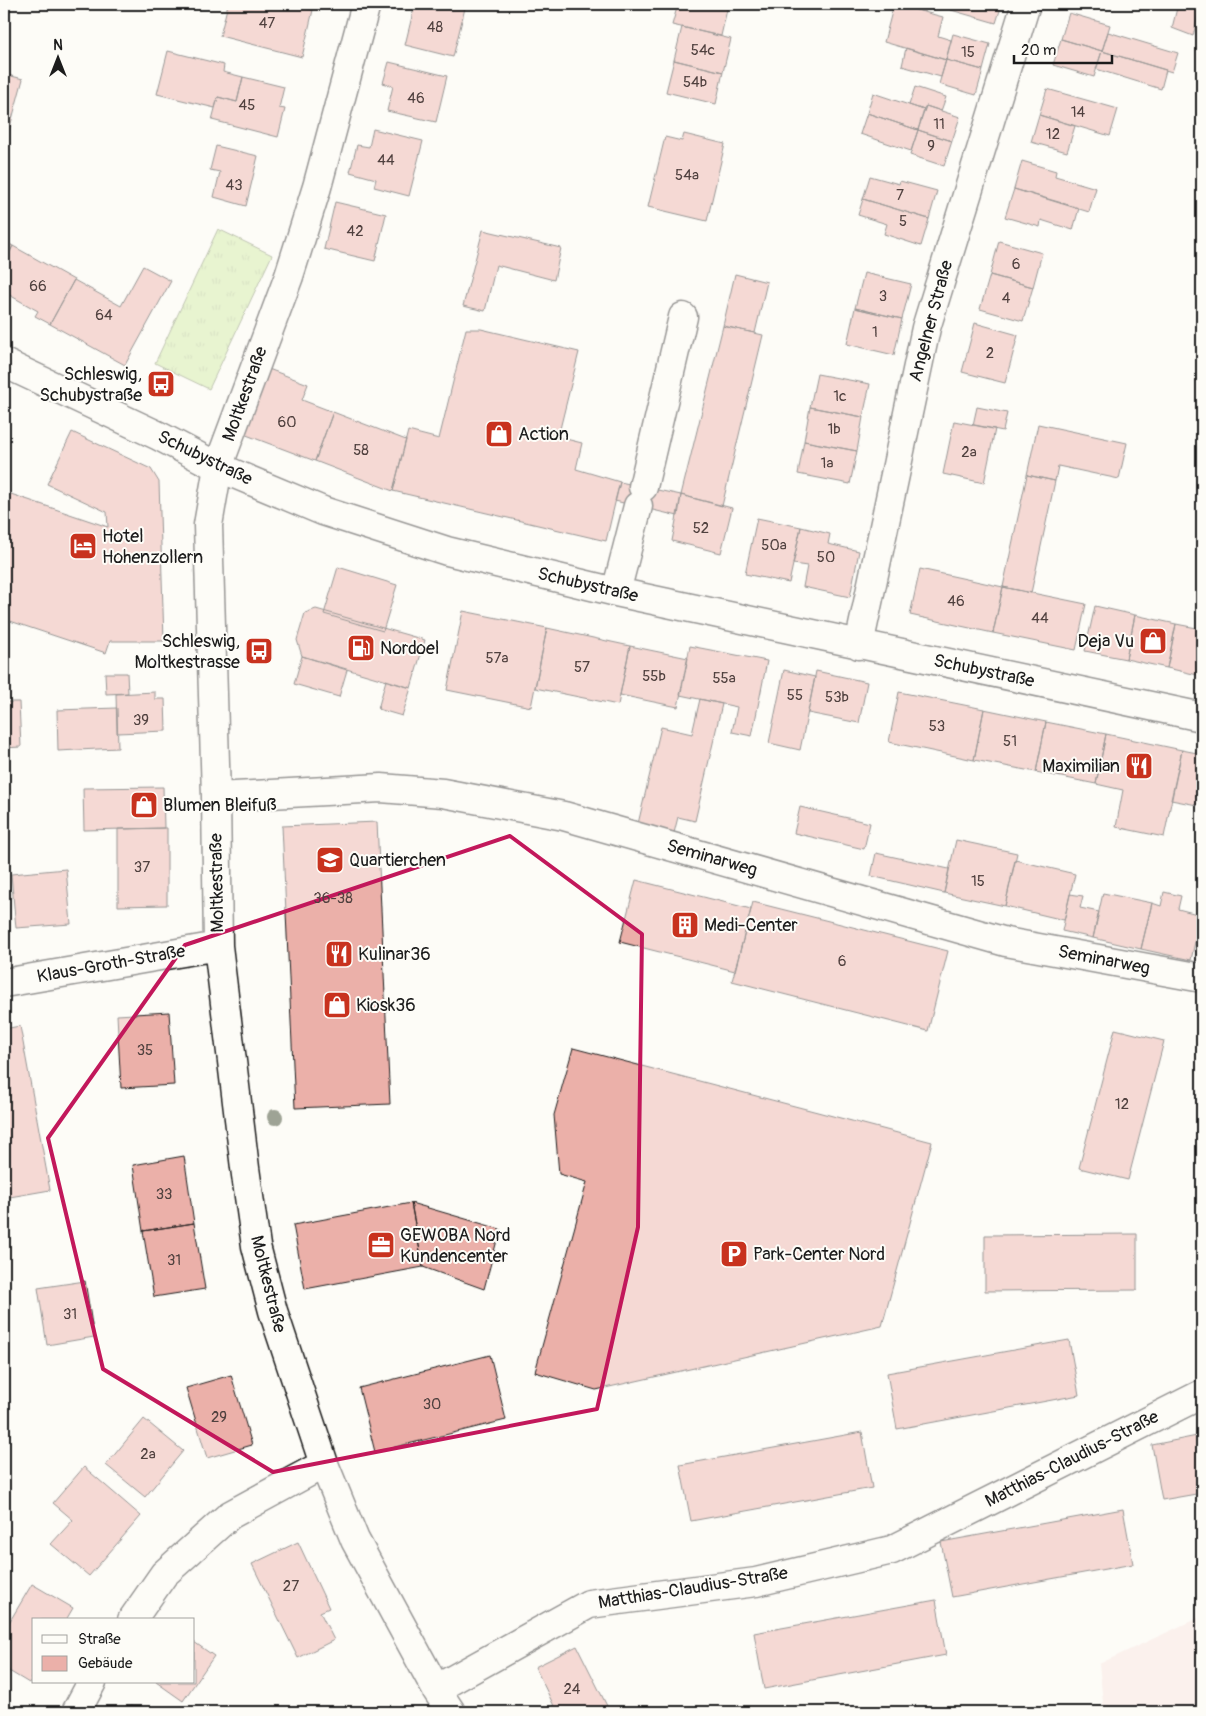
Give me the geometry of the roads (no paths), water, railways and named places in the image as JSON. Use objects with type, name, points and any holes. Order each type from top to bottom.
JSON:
[{"type":"street","name":"Moltkestraße","points":[[366,4],[318,187],[289,276],[218,467],[208,525],[216,797],[218,946],[256,1246],[273,1311],[324,1464],[354,1540],[436,1689],[451,1712]]},
{"type":"street","name":"Angelner Straße","points":[[859,645],[926,328],[1026,4]]},
{"type":"street","points":[[616,592],[683,317]]},
{"type":"street","name":"Schubystraße","points":[[4,363],[159,436],[218,467],[322,511],[447,551],[616,592],[1202,717]]},
{"type":"street","name":"Seminarweg","points":[[216,797],[381,788],[443,793],[564,816],[1006,942],[1202,978]]},
{"type":"street","name":"Klaus-Groth-Straße","points":[[4,982],[218,946]]},
{"type":"street","name":"Matthias-Claudius-Straße","points":[[436,1689],[589,1604],[756,1582],[892,1550],[1202,1394]]},
{"type":"street","points":[[133,1618],[164,1574],[230,1515],[324,1464]]},
{"type":"street","points":[[76,1712],[91,1684]]},
{"type":"place","name":"Schleswig, Schubystraße","points":[[161,384]]},
{"type":"place","name":"Action","points":[[499,434]]},
{"type":"place","name":"Hotel Hohenzollern","points":[[83,546]]},
{"type":"place","name":"Deja Vu","points":[[1153,641]]},
{"type":"place","name":"Nordoel","points":[[361,648]]},
{"type":"place","name":"Schleswig, Moltkestrasse","points":[[259,651]]},
{"type":"place","name":"Maximilian","points":[[1139,766]]},
{"type":"place","name":"Blumen Bleifuß","points":[[144,805]]},
{"type":"place","name":"Quartierchen","points":[[330,860]]},
{"type":"place","name":"Medi-Center","points":[[685,925]]},
{"type":"place","name":"Kulinar36","points":[[339,954]]},
{"type":"place","name":"Kiosk36","points":[[337,1005]]},
{"type":"place","name":"GEWOBA Nord Kundencenter","points":[[381,1245]]},
{"type":"place","name":"Park-Center Nord","points":[[734,1254]]}]
